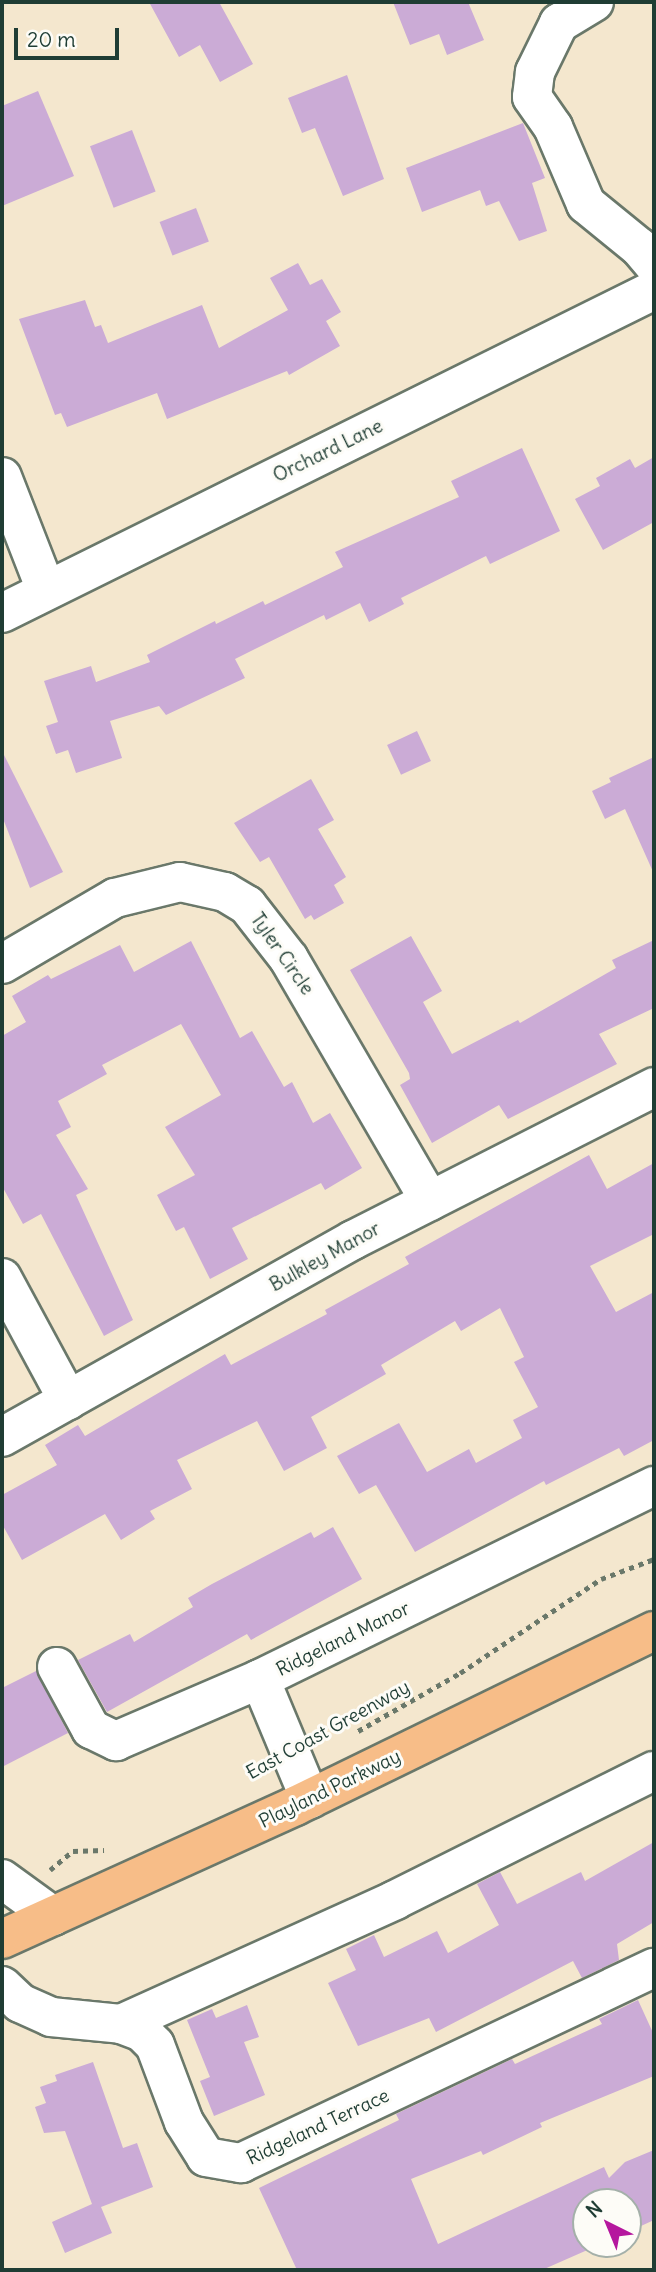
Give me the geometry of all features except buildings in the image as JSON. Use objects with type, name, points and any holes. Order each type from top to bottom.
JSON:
[{"type":"main road","name":"Playland Parkway","points":[[2,1939],[310,1799],[654,1631]]},
{"type":"street","points":[[594,2],[559,23],[535,72],[532,97],[553,127],[586,204],[639,247],[654,265]]},
{"type":"street","name":"Orchard Lane","points":[[2,613],[654,290]]},
{"type":"street","points":[[2,477],[46,590]]},
{"type":"street","name":"Tyler Circle","points":[[2,964],[115,898],[180,882],[225,892],[247,905],[289,958],[430,1201]]},
{"type":"street","name":"Bulkley Manor","points":[[2,1437],[430,1201],[654,1087]]},
{"type":"street","points":[[2,1278],[68,1400]]},
{"type":"street","name":"Ridgeland Manor","points":[[57,1667],[91,1729],[116,1741],[260,1679],[654,1486]]},
{"type":"street","points":[[260,1679],[310,1799]]},
{"type":"street","points":[[121,2024],[395,1900],[654,1771]]},
{"type":"street","points":[[7,1883],[53,1916]]},
{"type":"street","name":"Ridgeland Terrace","points":[[2,1986],[20,2003],[51,2017],[121,2024],[142,2032],[155,2045],[184,2122],[206,2157],[241,2163],[654,1968]]},
{"type":"path","name":"East Coast Greenway","points":[[354,1733],[460,1673],[601,1579],[654,1559]]},
{"type":"path","points":[[7,1883],[65,1863],[73,1851],[113,1849]]}]
